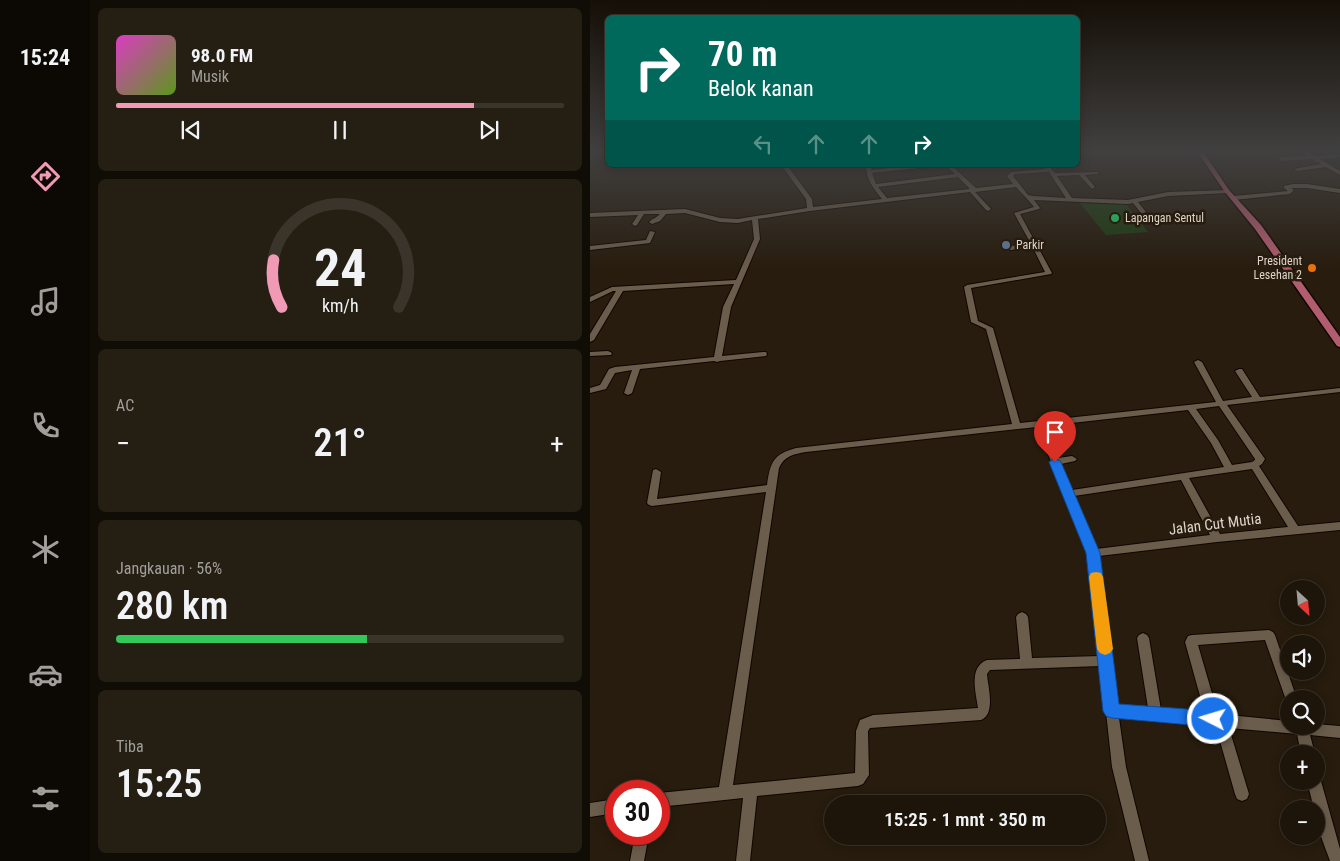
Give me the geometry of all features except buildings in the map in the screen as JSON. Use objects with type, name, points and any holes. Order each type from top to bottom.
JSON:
[{"type":"main road","points":[[1227,191],[1258,227],[1340,344]]},
{"type":"street","points":[[803,190],[809,199],[810,209]]},
{"type":"street","points":[[877,190],[886,201]]},
{"type":"street","points":[[590,215],[687,211],[729,221],[756,219],[810,209],[980,190]]},
{"type":"street","points":[[1017,427],[989,328],[976,322],[967,287],[1048,274],[1017,213],[1037,208],[1022,190]]},
{"type":"street","points":[[1064,190],[1070,199]]},
{"type":"street","points":[[1233,198],[1290,192],[1291,190]]},
{"type":"street","points":[[974,191],[988,208]]},
{"type":"street","points":[[1030,198],[1135,201],[1168,194],[1227,191]]},
{"type":"street","points":[[1135,201],[1143,212]]},
{"type":"street","points":[[652,222],[658,220],[664,212]]},
{"type":"street","points":[[635,224],[642,213]]},
{"type":"street","points":[[718,360],[724,317],[757,239],[756,219]]},
{"type":"street","points":[[590,248],[648,242],[652,232]]},
{"type":"street","points":[[1010,248],[1034,246]]},
{"type":"street","points":[[590,300],[612,289],[738,282]]},
{"type":"street","points":[[590,340],[621,289]]},
{"type":"street","points":[[590,354],[608,353]]},
{"type":"street","points":[[590,391],[603,387],[614,370],[763,354]]},
{"type":"street","points":[[1068,494],[1254,465],[1259,462],[1260,459],[1220,402],[1198,362]]},
{"type":"street","points":[[628,393],[637,367]]},
{"type":"street","points":[[1239,371],[1256,399]]},
{"type":"street","points":[[725,792],[771,488],[776,462],[782,455],[789,452],[1340,390]]},
{"type":"street","points":[[1190,406],[1215,442],[1229,468]]},
{"type":"street","points":[[1040,425],[1093,553],[1119,767],[1142,861]]},
{"type":"street","points":[[1055,462],[1072,459]]},
{"type":"street","points":[[1254,465],[1295,530]]},
{"type":"street","points":[[656,472],[652,503],[771,488]]},
{"type":"street","points":[[1184,475],[1217,538]]},
{"type":"street","name":"Jalan Cut Mutia","points":[[1093,553],[1340,526]]},
{"type":"street","points":[[1022,617],[1026,663]]},
{"type":"street","points":[[1242,794],[1191,642],[1192,640],[1269,635],[1288,690]]},
{"type":"street","points":[[1143,638],[1155,714]]},
{"type":"street","points":[[670,799],[858,778],[862,775],[862,731],[865,724],[873,721],[979,714],[984,710],[981,674],[984,667],[991,664],[1107,661]]},
{"type":"street","points":[[1112,711],[1280,725]]},
{"type":"street","points":[[1325,730],[1340,732]]},
{"type":"street","points":[[743,861],[751,790]]},
{"type":"street","points":[[1316,790],[1329,839],[1337,861]]},
{"type":"street","points":[[590,810],[605,808]]},
{"type":"street","points":[[638,861],[640,845]]},
{"type":"green space","name":"Lapangan Sentul","points":[[1079,202],[1125,203],[1148,232],[1106,235]]},
{"type":"slow traffic","points":[[1096,577],[1105,649]]},
{"type":"place","name":"Lapangan Sentul","points":[[1115,218]]},
{"type":"place","name":"Parkir","points":[[1006,245]]},
{"type":"place","name":"President Lesehan 2","points":[[1312,268]]},
{"type":"route","points":[[1055,462],[1093,553],[1112,711],[1213,719]]}]
